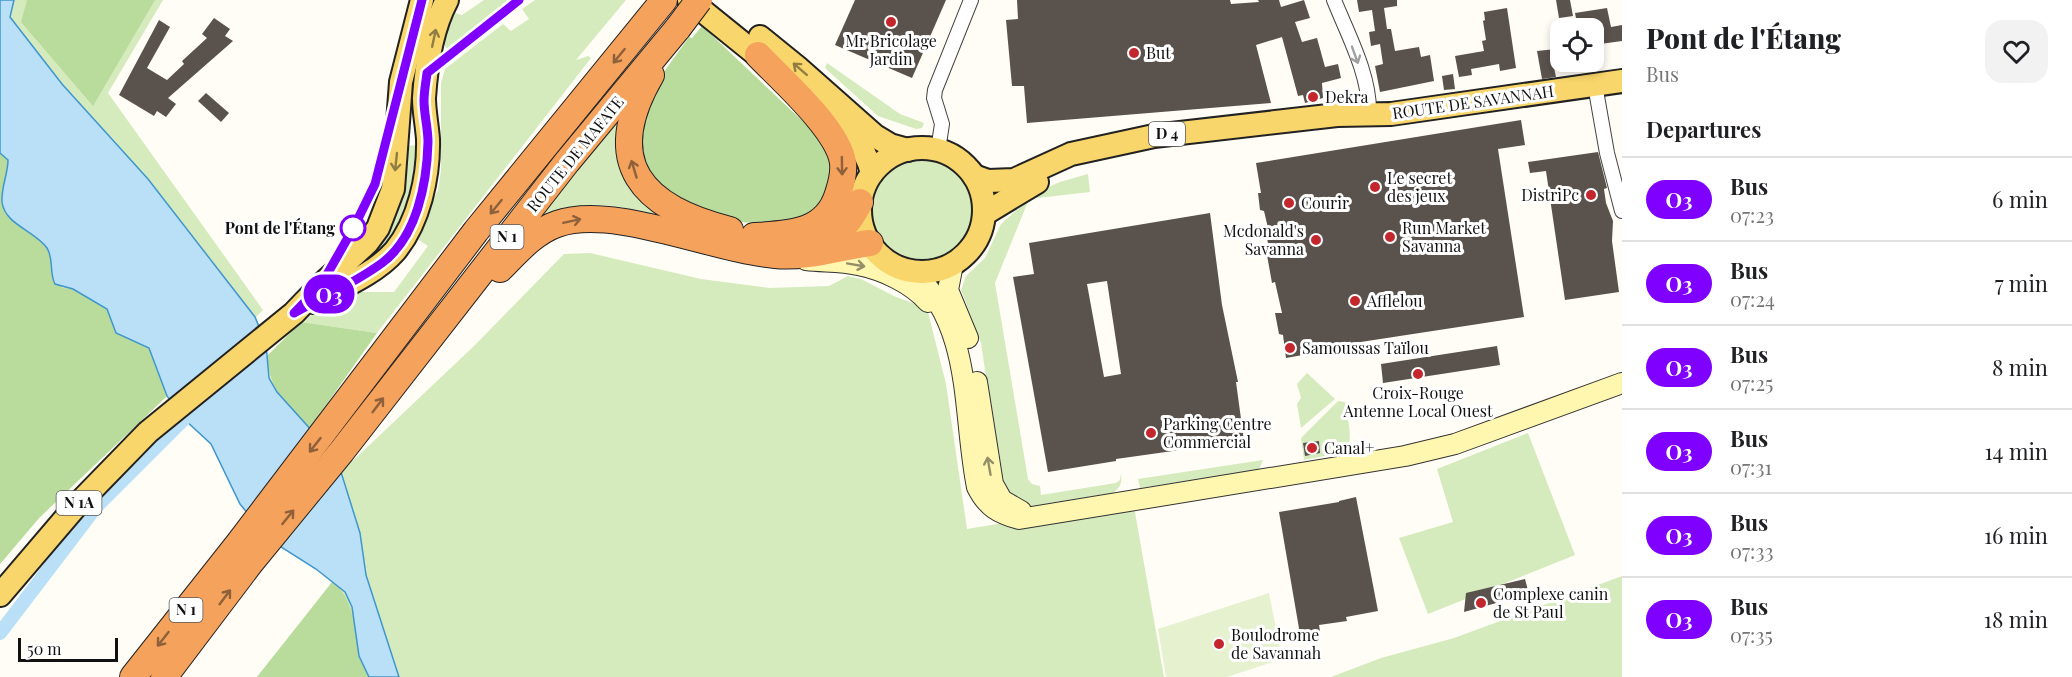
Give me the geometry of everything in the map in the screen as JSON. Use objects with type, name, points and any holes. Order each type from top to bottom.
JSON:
[{"type":"highway","name":"ROUTE DE MAFATE","points":[[245,553],[342,451],[567,162],[699,0]]},
{"type":"highway","name":"ROUTE DE MAFATE","points":[[245,553],[388,345],[476,231],[660,5]]},
{"type":"highway","points":[[678,28],[647,82],[631,118],[628,149],[637,179],[654,197],[674,210],[700,222],[754,236],[791,242],[836,234],[848,223],[860,202]]},
{"type":"highway","points":[[754,236],[796,233],[815,226],[830,211],[837,198],[844,164],[834,139],[812,111],[758,55]]},
{"type":"highway","points":[[405,369],[523,246],[556,224],[576,219],[612,220],[777,256],[829,252],[870,243]]},
{"type":"highway","name":"N 1","points":[[133,677],[245,553]]},
{"type":"highway","name":"N 1","points":[[164,677],[245,553]]},
{"type":"main road","name":"N 1A","points":[[0,595],[76,506],[148,432],[294,313],[368,243],[378,228],[393,189],[401,82],[422,0]]},
{"type":"main road","name":"N 1A","points":[[294,313],[383,262],[408,231],[426,171],[428,140],[424,100],[427,73],[439,17],[447,0]]},
{"type":"main road","points":[[689,0],[852,134],[862,146],[872,173]]},
{"type":"main road","points":[[714,0],[797,67],[875,136],[890,146],[908,150]]},
{"type":"main road","name":"ROUTE DE SAVANNAH","points":[[984,214],[1009,197],[1060,171],[1125,150],[1595,89],[1622,81]]},
{"type":"main road","name":"ROUTE DE SAVANNAH","points":[[974,176],[988,181],[1014,180],[1071,154],[1154,136],[1369,113],[1390,114],[1595,89],[1622,90]]},
{"type":"main road","points":[[928,148],[938,150],[958,160],[974,176],[982,194],[984,214],[982,226],[975,243],[963,257],[953,264],[934,271],[913,271],[893,264],[876,252],[862,224],[860,202],[866,182],[888,158],[908,150],[928,148]]},
{"type":"street","points":[[938,150],[942,124],[934,98],[935,90],[971,0]]},
{"type":"street","points":[[1334,0],[1364,81],[1369,100],[1369,113]]},
{"type":"street","points":[[1595,89],[1607,153],[1622,211]]},
{"type":"street","points":[[777,256],[857,264],[880,272],[920,292],[946,322]]},
{"type":"street","points":[[953,264],[948,290],[973,353],[993,484],[1002,500],[1016,510],[1041,515]]},
{"type":"street","points":[[913,271],[935,298],[961,357],[977,487],[985,502],[1000,514],[1019,519],[1405,456],[1455,444],[1622,383]]},
{"type":"green space","points":[[0,0],[163,0],[108,93],[263,310],[256,317],[266,344],[267,363],[289,409],[322,442],[342,471],[474,346],[564,254],[590,253],[701,279],[769,288],[829,286],[848,276],[861,279],[928,312],[946,384],[967,529],[1133,501],[1164,677],[257,677],[333,581],[281,547],[257,525],[240,504],[211,444],[184,419],[167,396],[39,518],[0,564]]},
{"type":"green space","points":[[27,0],[155,0],[93,106],[21,22]]},
{"type":"green space","points":[[484,0],[511,0],[447,49],[444,36],[451,12],[462,15]]},
{"type":"green space","points":[[535,0],[626,0],[576,60],[588,56],[591,58],[377,333],[301,322],[346,292],[394,292],[428,246],[414,237],[438,190],[441,170],[441,83],[445,69],[503,24],[511,31],[529,19],[522,9]]},
{"type":"green space","points":[[702,26],[827,144],[831,168],[826,206],[786,226],[741,222],[697,211],[649,176],[639,151],[645,98],[689,37],[692,38]]},
{"type":"green space","points":[[827,63],[900,114],[924,123],[922,128],[916,129],[878,116],[825,68]]},
{"type":"green space","points":[[622,116],[682,224],[614,206],[579,206],[546,219],[541,216]]},
{"type":"green space","points":[[420,145],[420,170],[396,242],[356,272],[351,264],[404,146]]},
{"type":"green space","points":[[0,153],[8,160],[2,202],[17,225],[36,237],[47,248],[62,288],[73,289],[107,309],[116,333],[149,348],[167,396],[39,518],[0,564]]},
{"type":"green space","points":[[922,154],[943,158],[961,170],[973,188],[977,209],[973,230],[961,248],[943,260],[922,264],[901,260],[883,248],[871,230],[867,209],[871,188],[883,170],[901,158]]},
{"type":"green space","points":[[1088,174],[1090,192],[1029,199],[1030,195],[1060,182]]},
{"type":"green space","points":[[1029,199],[995,283],[1028,479],[1032,484],[1040,486],[1041,495],[1116,483],[1120,480],[1121,473],[1121,480],[1119,487],[1113,493],[1025,507],[1004,497],[981,343],[961,290],[966,276],[985,258],[1001,224]]},
{"type":"green space","points":[[301,322],[377,333],[309,429],[280,397],[272,379],[267,356]]},
{"type":"green space","points":[[1307,373],[1335,399],[1301,428],[1297,404],[1301,398],[1297,384]]},
{"type":"green space","points":[[1338,401],[1345,402],[1350,432],[1347,447],[1334,454],[1304,460],[1301,438]]},
{"type":"green space","points":[[1528,433],[1575,555],[1428,614],[1399,538],[1453,522],[1437,469]]},
{"type":"green space","points":[[1263,460],[1259,470],[1140,488],[1138,479]]},
{"type":"green space","points":[[1622,576],[1622,677],[1331,677],[1381,658],[1454,638]]},
{"type":"green space","points":[[333,581],[342,591],[348,603],[359,651],[369,677],[257,677]]},
{"type":"green space","name":"Boulodrome de Savannah","points":[[1269,593],[1282,659],[1227,677],[1166,677],[1158,629]]},
{"type":"water","points":[[0,0],[14,0],[10,17],[62,84],[148,179],[255,317],[266,344],[269,378],[277,392],[322,442],[341,472],[360,533],[366,575],[399,677],[369,677],[359,656],[352,607],[345,592],[316,569],[281,547],[257,525],[240,504],[211,444],[184,419],[167,396],[149,348],[116,333],[107,309],[73,289],[55,284],[47,248],[35,236],[14,222],[4,210],[2,196],[8,160],[0,153]]},
{"type":"building","name":"Mr Bricolage Jardin","points":[[855,0],[946,0],[912,78],[835,45]]},
{"type":"building","name":"But","points":[[1017,0],[1230,0],[1231,4],[1279,0],[1281,7],[1304,0],[1310,18],[1295,22],[1302,42],[1317,38],[1325,67],[1338,64],[1341,78],[1322,83],[1323,98],[1305,103],[1303,95],[1298,96],[1282,37],[1256,45],[1271,103],[1027,123],[1024,86],[1012,86],[1006,20],[1018,19]]},
{"type":"building","points":[[1357,0],[1397,0],[1397,6],[1384,8],[1387,29],[1391,29],[1395,51],[1419,47],[1421,57],[1430,55],[1434,81],[1380,92],[1375,66],[1383,64],[1380,44],[1371,46],[1369,32],[1375,31],[1372,10],[1359,12]]},
{"type":"building","points":[[1556,0],[1570,0],[1573,16],[1559,18]]},
{"type":"building","points":[[1507,8],[1516,68],[1500,71],[1499,64],[1471,69],[1472,75],[1459,77],[1455,56],[1484,51],[1482,41],[1486,40],[1484,12]]},
{"type":"building","points":[[1607,8],[1611,27],[1622,25],[1622,41],[1604,43],[1604,18],[1576,18],[1575,13]]},
{"type":"building","points":[[214,18],[230,29],[225,36],[233,41],[168,98],[176,104],[166,117],[157,111],[154,116],[119,95],[159,20],[170,27],[147,68],[167,80],[184,64],[182,61],[207,38],[202,34]]},
{"type":"building","points":[[1550,50],[1550,72],[1555,72],[1556,77],[1542,79],[1537,51]]},
{"type":"building","points":[[1453,74],[1455,89],[1444,90],[1442,76]]},
{"type":"building","points":[[206,93],[229,113],[221,122],[198,101]]},
{"type":"building","name":"Run Market Savanna","points":[[1521,120],[1525,145],[1498,149],[1524,317],[1341,345],[1342,348],[1286,358],[1283,335],[1279,334],[1275,313],[1282,313],[1275,282],[1272,283],[1265,244],[1268,244],[1266,230],[1268,228],[1264,211],[1260,210],[1258,193],[1261,193],[1256,163]]},
{"type":"building","points":[[1598,152],[1607,188],[1604,189],[1606,203],[1613,221],[1612,241],[1619,292],[1565,300],[1546,171],[1530,173],[1528,162]]},
{"type":"building","points":[[1210,213],[1222,305],[1238,382],[1236,382],[1244,441],[1116,459],[1116,461],[1048,472],[1013,277],[1034,274],[1029,243]],"holes":[[[1107,281],[1121,374],[1104,377],[1087,284]]]},
{"type":"building","points":[[1497,346],[1500,365],[1383,383],[1381,364]]},
{"type":"building","name":"Canal+","points":[[1319,441],[1320,453],[1305,456],[1303,443]]},
{"type":"building","points":[[1356,497],[1378,611],[1346,617],[1347,621],[1319,625],[1321,637],[1301,640],[1279,512]]},
{"type":"building","name":"Complexe canin de St Paul","points":[[1525,579],[1529,594],[1464,612],[1466,593]]},
{"type":"waterway","points":[[0,633],[96,507],[184,419]]},
{"type":"bus line","name":"O3","points":[[422,0],[375,184],[321,285],[294,313],[354,280],[383,262],[394,251],[412,221],[426,171],[428,140],[424,100],[427,73],[519,0]]},
{"type":"place","name":"Mr Bricolage Jardin","points":[[891,22]]},
{"type":"place","name":"But","points":[[1134,53]]},
{"type":"place","name":"Dekra","points":[[1313,97]]},
{"type":"place","name":"Le secret des jeux","points":[[1375,187]]},
{"type":"place","name":"DistriPc","points":[[1591,195]]},
{"type":"place","name":"Courir","points":[[1289,203]]},
{"type":"place","name":"Pont de l'Étang","points":[[353,228]]},
{"type":"place","name":"Run Market Savanna","points":[[1390,237]]},
{"type":"place","name":"Mcdonald's Savanna","points":[[1316,240]]},
{"type":"place","name":"Afflelou","points":[[1355,301]]},
{"type":"place","name":"Samoussas Taïlou","points":[[1290,348]]},
{"type":"place","name":"Croix-Rouge Antenne Local Ouest","points":[[1418,374]]},
{"type":"place","name":"Parking Centre Commercial","points":[[1151,433]]},
{"type":"place","name":"Canal+","points":[[1312,448]]},
{"type":"place","name":"Complexe canin de St Paul","points":[[1481,603]]},
{"type":"place","name":"Boulodrome de Savannah","points":[[1219,644]]}]
